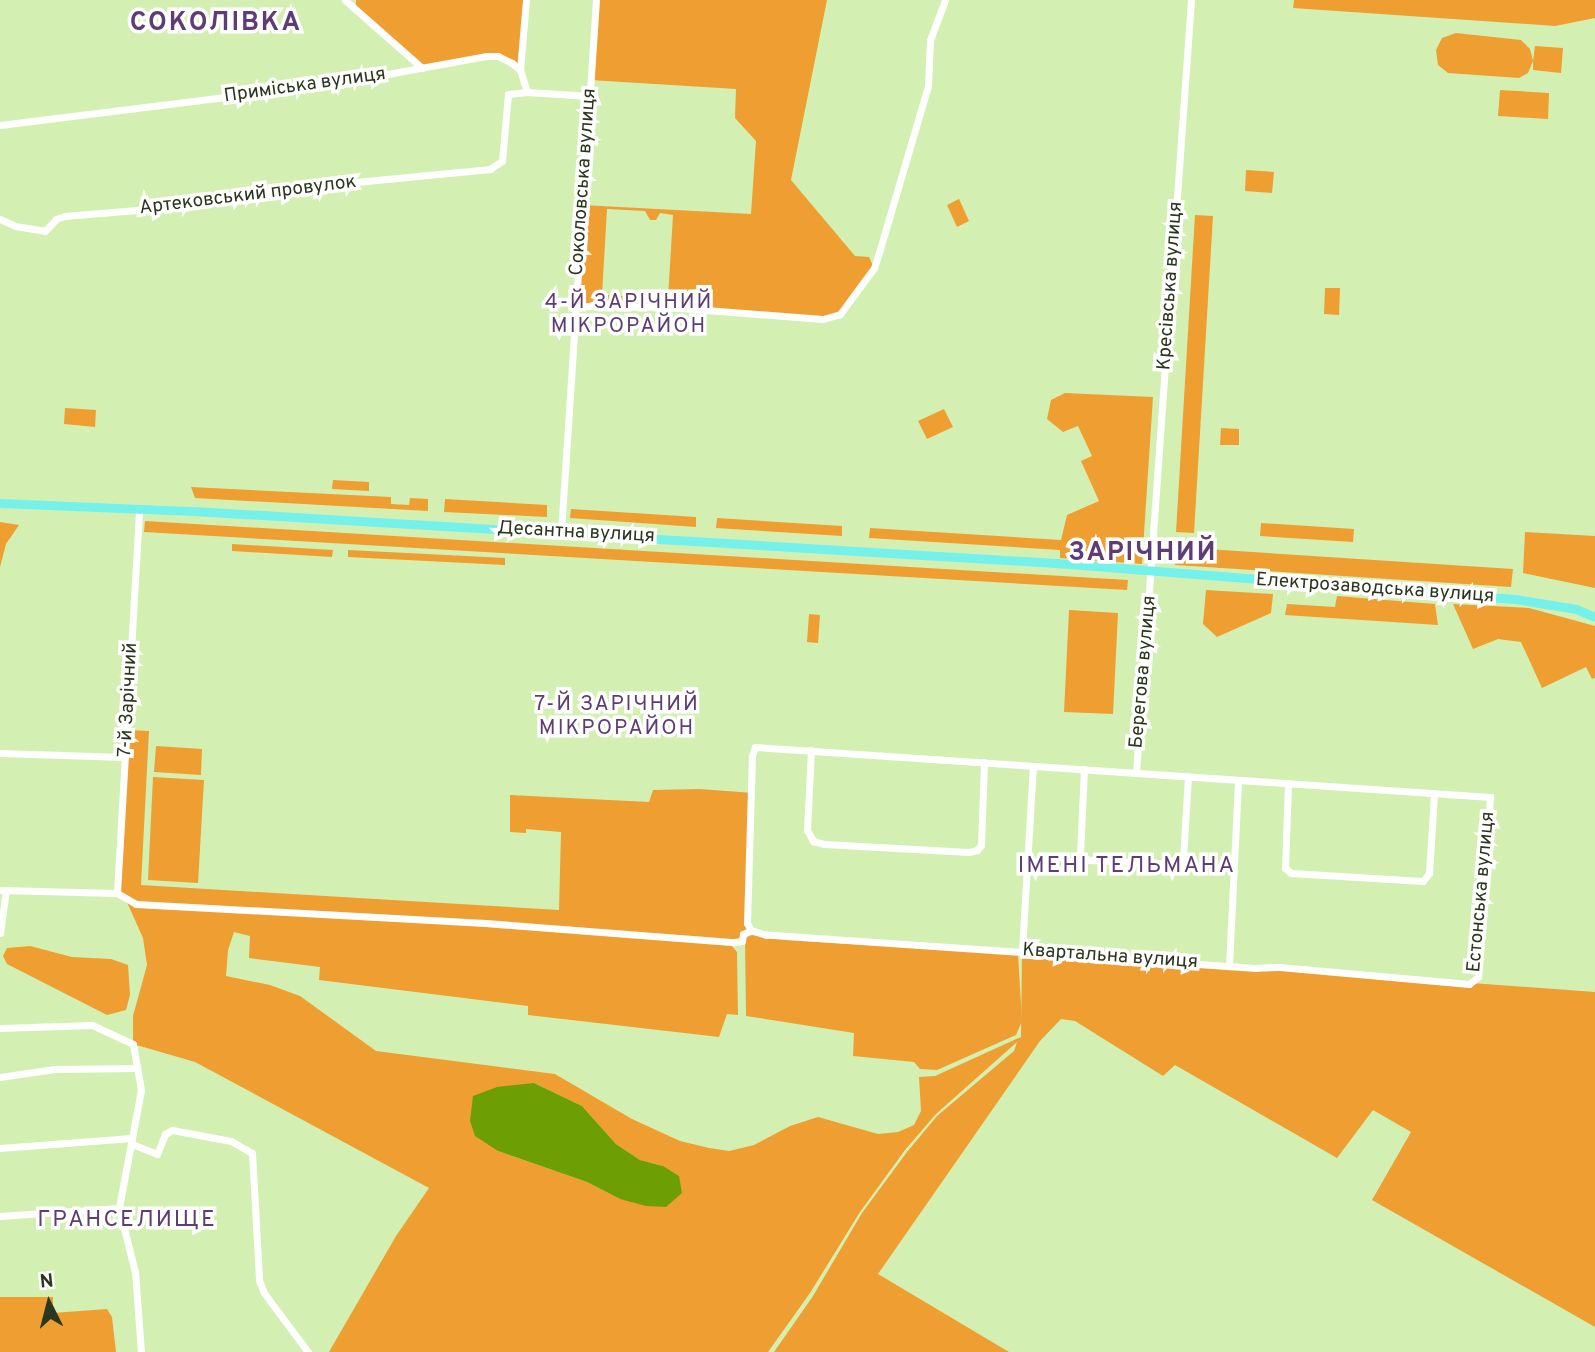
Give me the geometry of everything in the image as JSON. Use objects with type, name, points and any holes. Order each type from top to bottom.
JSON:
[{"type":"main road","name":"Десантна вулиця","points":[[0,503],[139,508],[561,532],[1152,572]]},
{"type":"main road","name":"Електрозаводська вулиця","points":[[1152,572],[1516,599],[1576,609],[1595,617]]},
{"type":"street","points":[[345,0],[422,68]]},
{"type":"street","points":[[526,0],[520,70],[527,92],[590,96]]},
{"type":"street","name":"Соколовська вулиця","points":[[561,532],[596,0]]},
{"type":"street","points":[[576,306],[667,307],[823,319],[840,314],[874,268],[928,86],[930,40],[945,0]]},
{"type":"street","name":"Кресівська вулиця","points":[[1152,572],[1191,0]]},
{"type":"street","name":"Приміська вулиця","points":[[0,125],[338,83],[473,58],[498,56],[520,70]]},
{"type":"street","name":"Артековський провулок","points":[[0,219],[15,226],[45,231],[57,219],[65,216],[161,208],[326,185],[489,169],[502,161],[506,98],[512,91],[527,92]]},
{"type":"street","name":"7-й Зарічний","points":[[117,893],[139,508]]},
{"type":"street","name":"Берегова вулиця","points":[[1136,773],[1152,572]]},
{"type":"street","name":"Берегова вулиця","points":[[751,929],[747,911],[752,757],[755,747],[1490,797]]},
{"type":"street","points":[[811,750],[807,830],[809,837],[824,844],[969,852],[976,850],[981,845],[984,762]]},
{"type":"street","points":[[0,753],[125,757]]},
{"type":"street","points":[[1022,950],[1033,766]]},
{"type":"street","points":[[1084,769],[1080,854],[1082,859],[1101,861],[1180,864],[1183,858],[1188,776]]},
{"type":"street","points":[[1229,966],[1238,780]]},
{"type":"street","points":[[1288,783],[1285,868],[1291,873],[1423,881],[1429,873],[1434,793]]},
{"type":"street","name":"Естонська вулиця","points":[[1469,984],[1478,977],[1490,797]]},
{"type":"street","points":[[0,933],[3,890],[117,893],[136,904],[485,923],[734,942],[742,941],[743,934],[751,929]]},
{"type":"street","name":"Квартальна вулиця","points":[[751,929],[766,935],[969,950],[1022,950],[1229,966],[1280,967],[1469,984]]},
{"type":"street","points":[[0,1028],[92,1025],[133,1044],[141,1083],[119,1208],[135,1272],[141,1352]]},
{"type":"street","points":[[0,1077],[54,1069],[136,1068]]},
{"type":"street","points":[[0,1148],[132,1141],[157,1154],[165,1134],[173,1130],[231,1141],[252,1153],[259,1280],[264,1293],[308,1352]]},
{"type":"street","points":[[0,1216],[119,1208]]},
{"type":"shaded area","points":[[356,0],[526,0],[520,70],[498,56],[422,68],[356,12]]},
{"type":"shaded area","points":[[596,0],[827,0],[791,180],[855,256],[869,257],[874,268],[840,314],[823,319],[667,307],[576,306],[582,205],[751,214],[756,141],[735,118],[736,89],[590,80]],"holes":[[[607,209],[645,211],[650,220],[656,220],[660,213],[673,215],[668,298],[602,295]]]},
{"type":"shaded area","points":[[1294,0],[1595,0],[1595,18],[1555,26],[1293,8]]},
{"type":"shaded area","points":[[1456,33],[1521,40],[1530,49],[1533,61],[1528,73],[1519,78],[1448,73],[1438,65],[1436,50],[1442,38]]},
{"type":"shaded area","points":[[1535,46],[1563,48],[1561,73],[1533,70]]},
{"type":"shaded area","points":[[1500,90],[1549,93],[1548,119],[1498,116]]},
{"type":"shaded area","points":[[1246,170],[1274,172],[1272,193],[1245,191]]},
{"type":"shaded area","points":[[959,199],[969,221],[957,227],[947,205]]},
{"type":"shaded area","points":[[1195,215],[1213,216],[1194,533],[1176,532]]},
{"type":"shaded area","points":[[1325,288],[1340,288],[1339,315],[1324,314]]},
{"type":"shaded area","points":[[1065,393],[1153,397],[1142,564],[1060,558],[1060,550],[869,538],[870,528],[1061,540],[1067,515],[1099,501],[1081,461],[1092,456],[1078,426],[1063,432],[1047,419],[1051,400]]},
{"type":"shaded area","points":[[65,408],[96,410],[95,427],[64,424]]},
{"type":"shaded area","points":[[944,409],[953,427],[927,439],[918,421]]},
{"type":"shaded area","points":[[1221,428],[1239,429],[1239,445],[1220,445]]},
{"type":"shaded area","points":[[333,480],[369,482],[369,491],[332,489]]},
{"type":"shaded area","points":[[191,487],[391,497],[391,504],[409,505],[410,498],[428,499],[428,511],[195,498]]},
{"type":"shaded area","points":[[445,499],[547,505],[547,517],[444,512]]},
{"type":"shaded area","points":[[571,509],[696,517],[696,527],[570,518]]},
{"type":"shaded area","points":[[717,518],[842,526],[842,536],[716,528]]},
{"type":"shaded area","points":[[145,521],[1128,580],[1127,590],[144,532]]},
{"type":"shaded area","points":[[0,522],[19,525],[6,544],[0,567]]},
{"type":"shaded area","points":[[1261,523],[1354,529],[1353,542],[1260,536]]},
{"type":"shaded area","points":[[1525,532],[1595,536],[1595,588],[1523,573]]},
{"type":"shaded area","points":[[232,544],[333,550],[332,557],[232,551]]},
{"type":"shaded area","points":[[1176,547],[1513,569],[1511,587],[1175,565]]},
{"type":"shaded area","points":[[348,550],[505,558],[505,565],[348,557]]},
{"type":"shaded area","points":[[1206,590],[1273,594],[1271,613],[1217,637],[1203,624]]},
{"type":"shaded area","points":[[1337,596],[1435,604],[1438,625],[1285,615],[1287,604],[1335,607]]},
{"type":"shaded area","points":[[1453,604],[1529,608],[1595,626],[1595,678],[1592,679],[1586,667],[1542,688],[1521,642],[1498,639],[1473,649]]},
{"type":"shaded area","points":[[1069,610],[1118,613],[1113,714],[1064,712]]},
{"type":"shaded area","points":[[809,614],[820,615],[818,643],[807,642]]},
{"type":"shaded area","points":[[127,730],[149,731],[141,885],[559,910],[561,832],[526,829],[526,833],[510,832],[510,795],[649,802],[653,790],[700,789],[753,793],[747,911],[751,930],[742,941],[479,926],[731,945],[737,952],[738,1015],[727,1014],[719,1037],[528,1015],[528,1006],[319,980],[320,967],[249,958],[250,936],[234,932],[228,950],[226,976],[270,985],[300,996],[376,1051],[555,1074],[632,1119],[680,1141],[729,1151],[754,1145],[790,1126],[818,1117],[878,1134],[898,1132],[914,1125],[921,1111],[919,1077],[935,1076],[1021,1037],[1022,950],[1595,992],[1595,1327],[1372,1200],[1411,1132],[1373,1110],[1337,1158],[1175,1065],[1163,1076],[1075,1021],[1061,1019],[1040,1041],[878,1274],[1009,1352],[774,1352],[813,1296],[862,1213],[907,1152],[937,1116],[1014,1051],[1017,1042],[936,1114],[905,1150],[860,1212],[810,1293],[768,1352],[329,1352],[396,1236],[429,1188],[195,1062],[133,1044],[133,1016],[147,965],[143,938],[126,900],[117,893]],"holes":[[[534,1083],[582,1106],[616,1144],[640,1160],[663,1166],[620,1199],[587,1182],[498,1151]]]},
{"type":"shaded area","points":[[156,746],[202,749],[201,775],[154,772]]},
{"type":"shaded area","points":[[153,777],[204,780],[198,883],[148,880]]},
{"type":"shaded area","points":[[752,935],[785,940],[1018,954],[1022,1021],[1016,1035],[937,1070],[920,1069],[914,1062],[853,1056],[854,1033],[746,1016],[745,938]]},
{"type":"shaded area","points":[[30,946],[72,957],[111,959],[128,965],[130,995],[126,1010],[107,1015],[7,964],[3,956],[7,948]]},
{"type":"shaded area","points":[[534,1083],[582,1106],[616,1144],[640,1160],[663,1166],[679,1176],[682,1193],[666,1207],[646,1206],[620,1199],[587,1182],[498,1151],[475,1136],[470,1121],[473,1096],[497,1087]]},
{"type":"shaded area","points":[[0,1297],[53,1297],[53,1313],[107,1309],[112,1317],[116,1352],[0,1352]]},
{"type":"district","name":"СОКОЛІВКА","points":[[216,24]]},
{"type":"district","name":"4-Й ЗАРІЧНИЙ МІКРОРАЙОН","points":[[629,315]]},
{"type":"district","name":"ЗАРІЧНИЙ","points":[[1143,554]]},
{"type":"district","name":"7-Й ЗАРІЧНИЙ МІКРОРАЙОН","points":[[617,717]]},
{"type":"district","name":"ІМЕНІ ТЕЛЬМАНА","points":[[1127,867]]},
{"type":"district","name":"ГРАНСЕЛИЩЕ","points":[[127,1221]]}]
